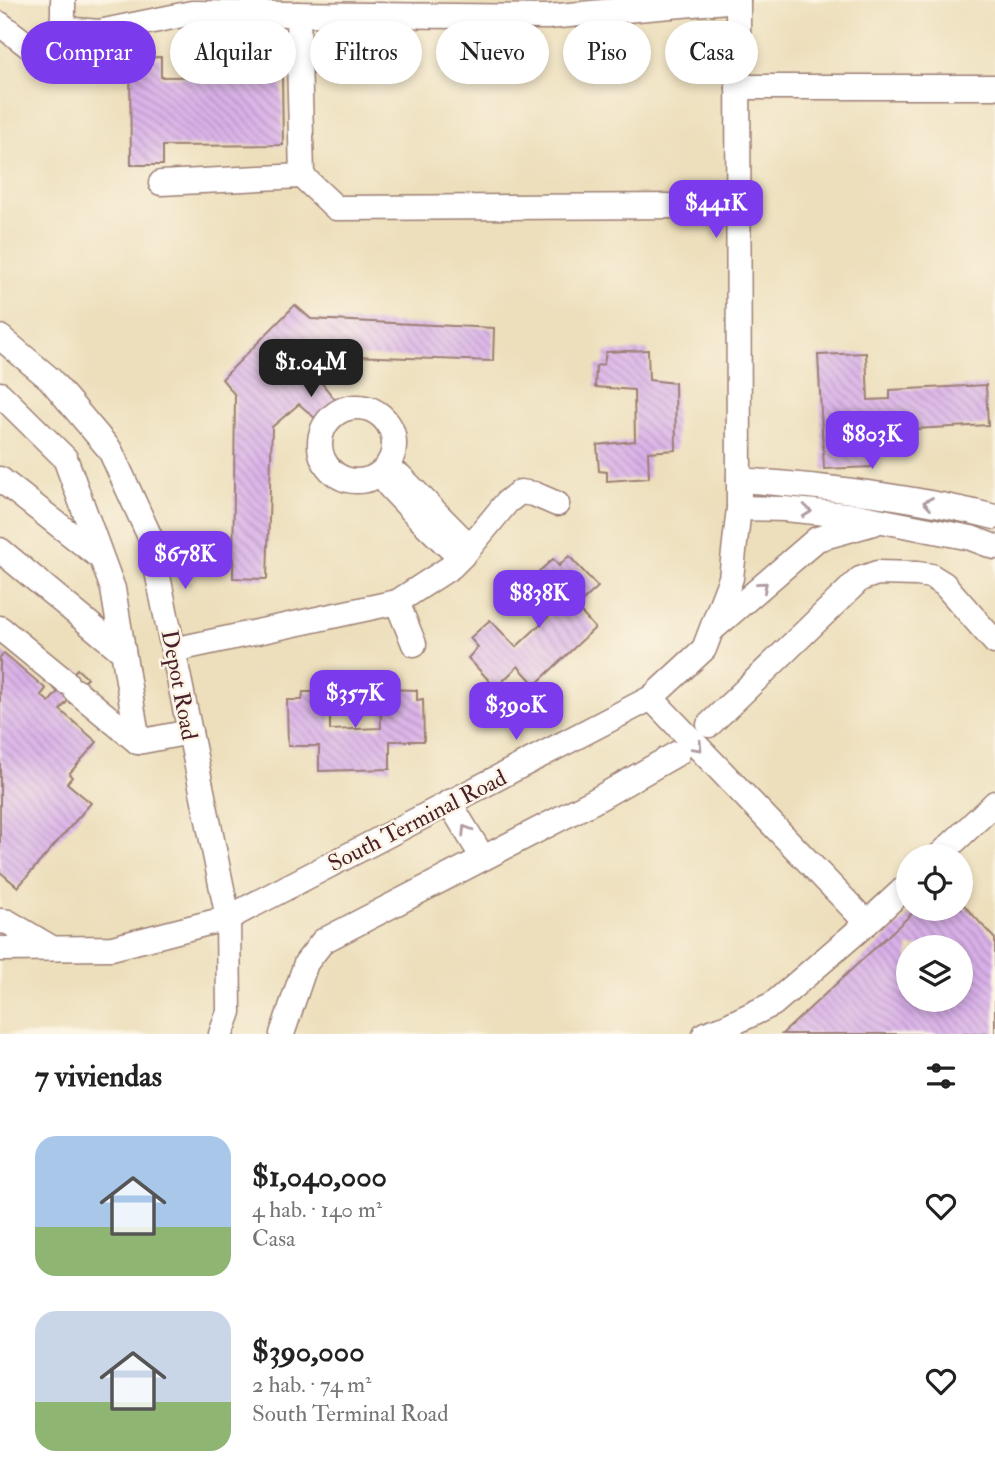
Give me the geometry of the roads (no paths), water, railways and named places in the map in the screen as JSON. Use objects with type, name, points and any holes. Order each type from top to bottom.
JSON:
[{"type":"street","points":[[58,21],[63,0]]},
{"type":"street","points":[[153,21],[192,13],[547,17],[738,0]]},
{"type":"street","name":"South Terminal Road","points":[[0,949],[113,948],[228,918],[651,698],[704,649],[731,578],[739,508],[738,0]]},
{"type":"street","points":[[298,14],[302,176],[336,208],[680,206]]},
{"type":"street","points":[[0,24],[21,40]]},
{"type":"street","points":[[738,87],[995,87]]},
{"type":"street","points":[[161,183],[302,176]]},
{"type":"street","name":"Depot Road","points":[[0,337],[50,379],[110,450],[150,537],[228,918],[229,1012],[221,1034]]},
{"type":"street","points":[[0,394],[65,458],[113,589],[138,741]]},
{"type":"street","points":[[387,472],[400,477],[464,541],[464,552]]},
{"type":"street","points":[[0,479],[101,558]]},
{"type":"street","points":[[739,480],[885,495],[995,517]]},
{"type":"street","points":[[173,650],[397,602],[451,567],[507,502],[520,492],[534,494],[557,504]]},
{"type":"street","points":[[739,508],[857,516],[971,538],[995,547]]},
{"type":"street","points":[[711,631],[817,540],[880,522]]},
{"type":"street","points":[[0,550],[123,652]]},
{"type":"street","points":[[709,725],[860,579],[877,573],[931,576],[944,583],[995,642]]},
{"type":"street","points":[[397,602],[414,645]]},
{"type":"street","points":[[0,628],[138,741],[190,732]]},
{"type":"street","points":[[651,698],[867,923]]},
{"type":"street","points":[[282,1034],[306,963],[323,940],[594,801],[678,753]]},
{"type":"street","points":[[449,803],[483,858]]},
{"type":"street","points":[[952,844],[995,803]]},
{"type":"street","points":[[705,1034],[773,1004],[896,895]]},
{"type":"street","points":[[0,921],[8,922],[53,949]]}]
